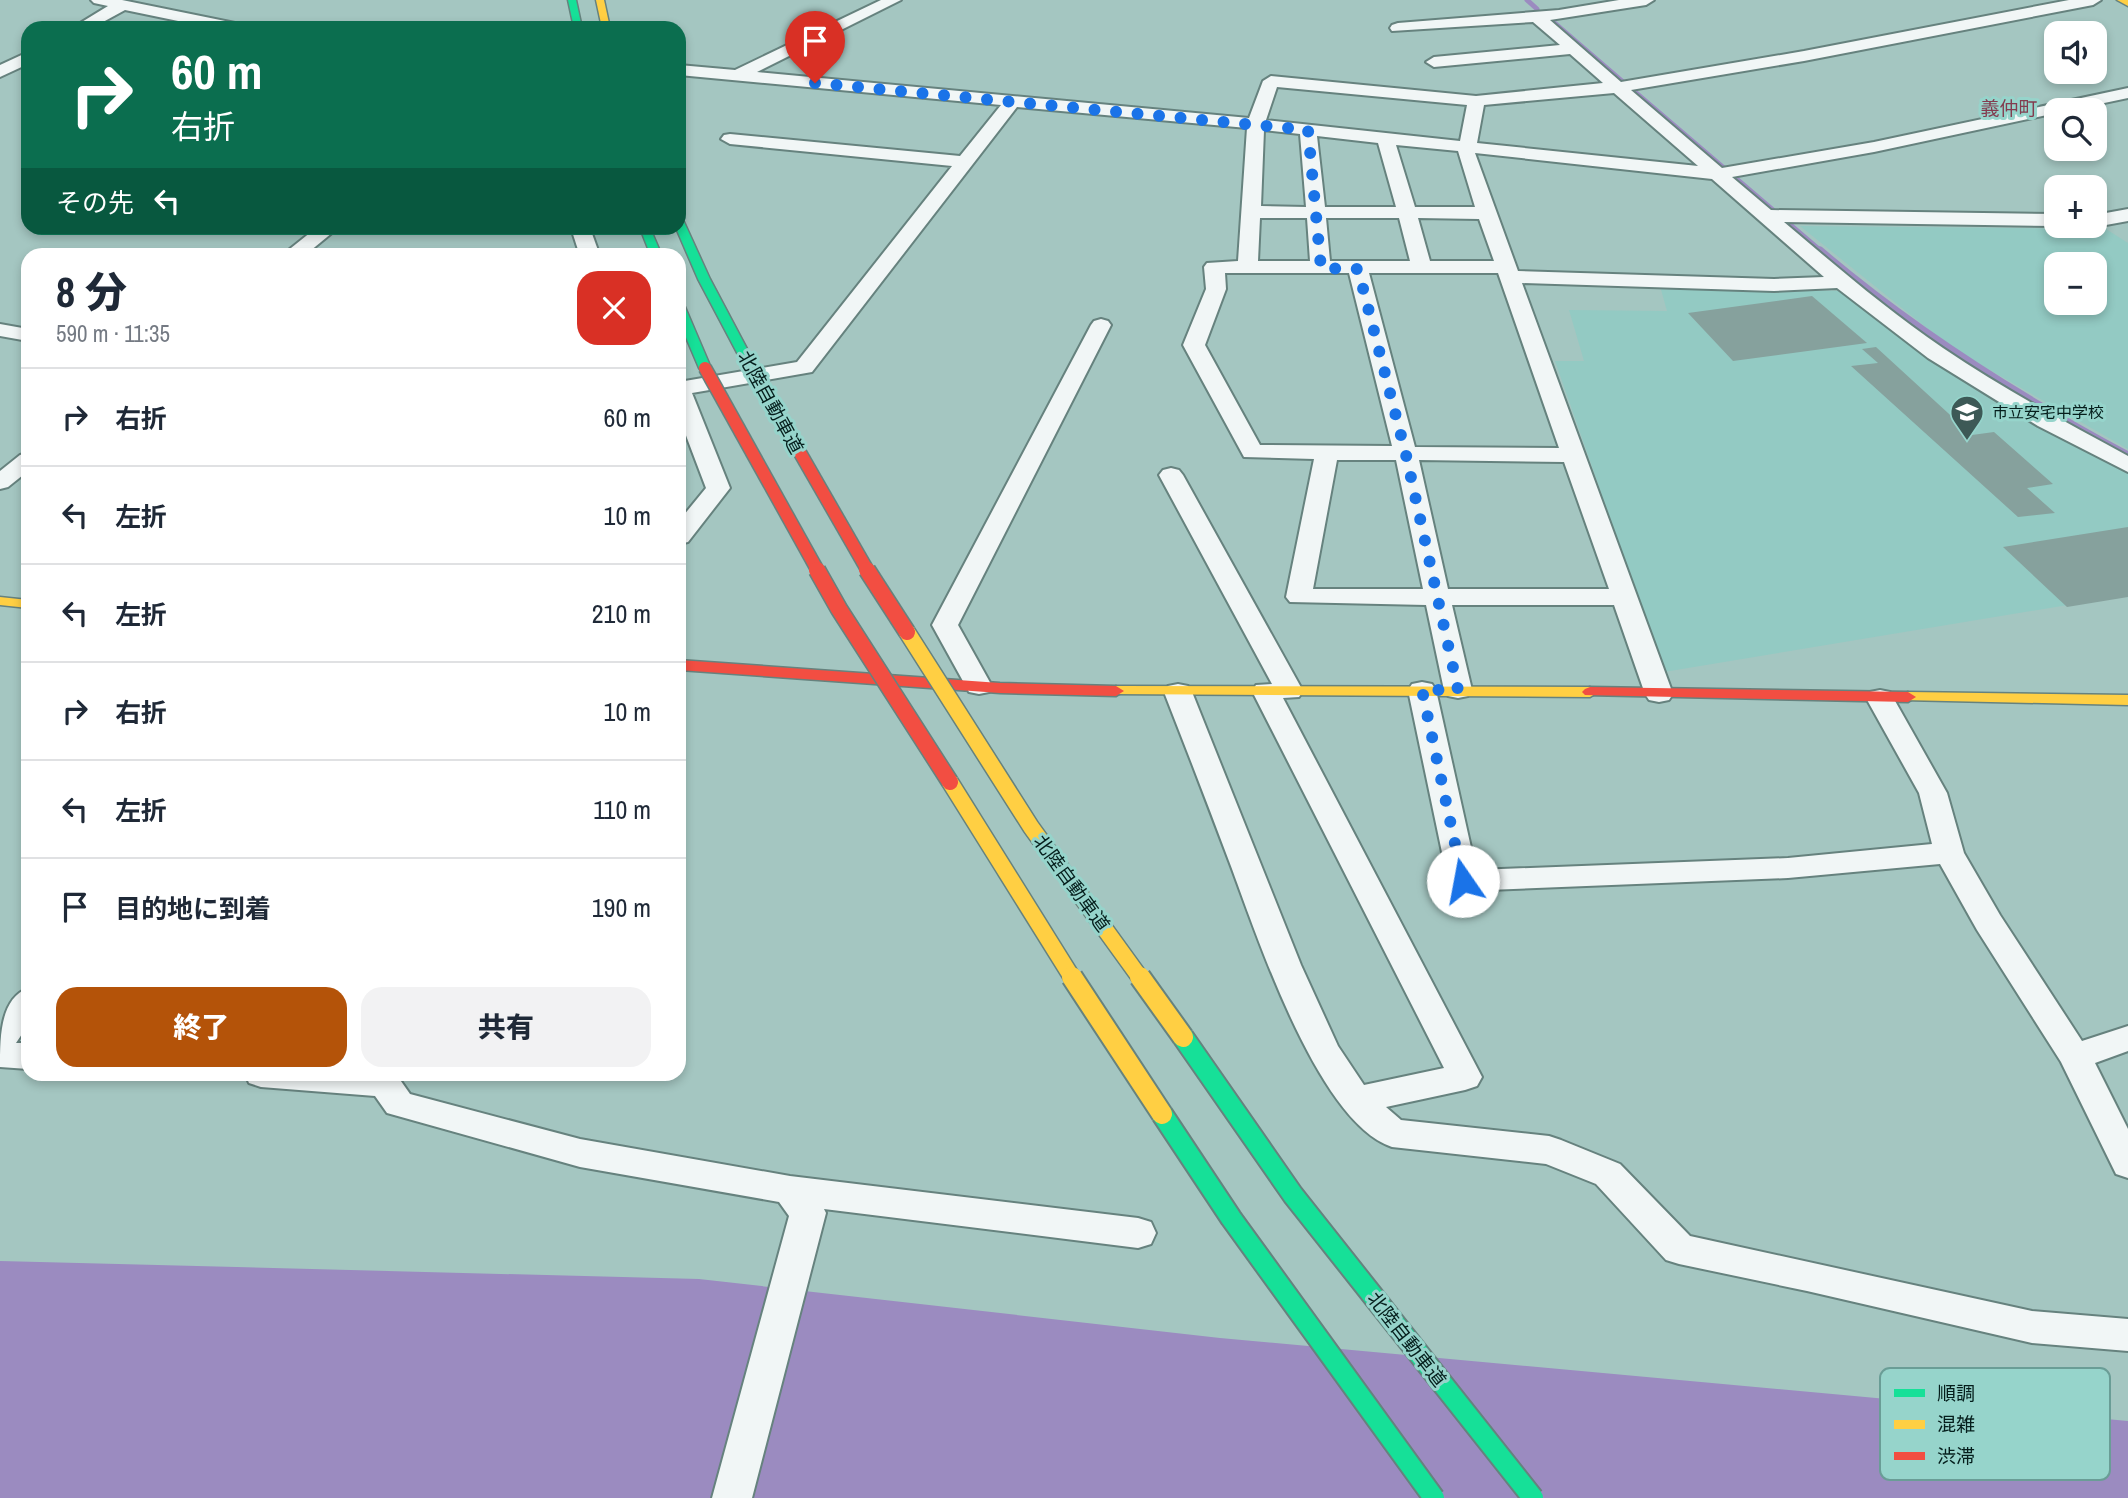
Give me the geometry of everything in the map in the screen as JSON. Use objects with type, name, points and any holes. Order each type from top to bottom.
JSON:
[{"type":"main road","points":[[572,0],[576,21]]},
{"type":"main road","points":[[600,0],[604,21]]},
{"type":"main road","points":[[2121,0],[2128,3]]},
{"type":"main road","name":"北陸自動車道","points":[[685,235],[704,279],[749,364],[862,562],[1031,827],[1164,1010],[1293,1195],[1532,1498]]},
{"type":"main road","points":[[686,323],[705,368],[776,501],[839,609],[992,848],[1058,957],[1231,1218],[1434,1498]]},
{"type":"main road","points":[[0,601],[21,603]]},
{"type":"main road","points":[[686,665],[979,686],[1178,692],[1458,690],[2128,700]]},
{"type":"street","points":[[99,0],[201,21]]},
{"type":"street","points":[[738,75],[893,0]]},
{"type":"street","points":[[1559,15],[1646,0]]},
{"type":"street","points":[[1248,267],[1256,124],[1271,81],[1476,101],[1619,87],[1804,56],[2093,0]]},
{"type":"street","points":[[93,21],[122,5]]},
{"type":"street","points":[[1539,8],[1575,50],[1718,174],[1780,214],[2044,220]]},
{"type":"street","points":[[1476,101],[1398,28],[1539,8],[1559,15],[1742,171],[1842,282],[1936,353],[2046,421],[2128,465]]},
{"type":"street","points":[[1425,54],[1575,50]]},
{"type":"street","points":[[0,72],[21,61]]},
{"type":"street","points":[[686,71],[1256,124],[1718,174],[1874,147],[2128,93]]},
{"type":"street","points":[[1476,101],[1465,155],[1659,694]]},
{"type":"street","points":[[686,388],[804,367],[1013,102]]},
{"type":"street","points":[[1308,130],[1321,268]]},
{"type":"street","points":[[730,139],[965,162]]},
{"type":"street","points":[[1386,139],[1422,267]]},
{"type":"street","points":[[1250,212],[1485,213]]},
{"type":"street","points":[[2107,219],[2128,215]]},
{"type":"street","points":[[2107,225],[2128,237]]},
{"type":"street","points":[[302,248],[319,235]]},
{"type":"street","points":[[1574,455],[1252,452],[1194,345],[1216,289],[1214,267],[1422,267],[1774,285],[1842,282]]},
{"type":"street","points":[[1358,269],[1406,455],[1458,690]]},
{"type":"street","points":[[979,686],[945,625],[1101,325]]},
{"type":"street","points":[[0,330],[21,333]]},
{"type":"street","points":[[686,407],[718,488],[686,528]]},
{"type":"street","points":[[1326,454],[1299,597],[1625,597]]},
{"type":"street","points":[[0,482],[21,466]]},
{"type":"street","points":[[1171,475],[1465,1077],[1356,1100]]},
{"type":"street","points":[[1422,690],[1463,881],[1788,867],[1949,853]]},
{"type":"street","points":[[1178,692],[1285,965],[1324,1051],[1356,1100],[1392,1133],[1549,1150],[1608,1174],[1679,1249],[2032,1327],[2128,1335]]},
{"type":"street","points":[[1880,698],[1933,793],[1949,853],[1989,922],[2075,1057],[2128,1164]]},
{"type":"street","points":[[0,1040],[21,1010]]},
{"type":"street","points":[[2075,1057],[2128,1038]]},
{"type":"street","points":[[0,1054],[21,1056]]},
{"type":"street","points":[[388,1081],[398,1104],[580,1153],[790,1190],[1139,1233]]},
{"type":"street","points":[[732,1498],[808,1213],[790,1190]]},
{"type":"shaded area","points":[[1800,226],[2044,228],[2044,238],[2107,238],[2107,230],[2128,243],[2128,449],[1953,349]]},
{"type":"shaded area","points":[[1660,286],[1845,291],[2054,431],[2128,473],[2128,595],[1664,672],[1555,361],[1584,361],[1569,310],[1667,311]]},
{"type":"shaded area","points":[[0,1261],[699,1279],[1220,1338],[1880,1398],[1880,1480],[2110,1480],[2110,1419],[2128,1421],[2128,1498],[0,1498]]},
{"type":"building","points":[[1812,296],[1867,343],[1733,361],[1688,313]]},
{"type":"building","points":[[1876,347],[1972,435],[1994,432],[2053,484],[2027,488],[2055,513],[2018,517],[1851,366],[1878,363],[1862,349]]},
{"type":"building","points":[[2128,527],[2128,597],[2067,607],[2003,547]]},
{"type":"waterway","points":[[1527,0],[1537,9]]},
{"type":"waterway","points":[[1552,21],[1624,83]]},
{"type":"waterway","points":[[1636,93],[1822,252]]},
{"type":"waterway","points":[[1820,250],[1893,308],[1968,361],[2128,455]]},
{"type":"traffic: fast","points":[[572,0],[576,21]]},
{"type":"traffic: fast","points":[[648,235],[654,248]]},
{"type":"traffic: fast","points":[[685,235],[704,279],[749,364]]},
{"type":"traffic: fast","points":[[686,323],[705,368]]},
{"type":"traffic: fast","points":[[1183,1037],[1293,1195],[1533,1498]]},
{"type":"traffic: fast","points":[[1162,1114],[1231,1218],[1434,1498]]},
{"type":"traffic: slow","points":[[600,0],[604,21]]},
{"type":"traffic: slow","points":[[2121,0],[2128,3]]},
{"type":"traffic: slow","points":[[0,601],[21,603]]},
{"type":"traffic: slow","points":[[907,632],[1031,827],[1183,1037]]},
{"type":"traffic: slow","points":[[1116,691],[1590,692]]},
{"type":"traffic: slow","points":[[1908,697],[2128,700]]},
{"type":"traffic: slow","points":[[950,782],[1058,956],[1162,1114]]},
{"type":"traffic: jam","points":[[749,364],[862,562],[907,632]]},
{"type":"traffic: jam","points":[[705,368],[839,609],[950,782]]},
{"type":"traffic: jam","points":[[686,666],[1000,688],[1116,691]]},
{"type":"traffic: jam","points":[[1590,692],[1908,697]]},
{"type":"place","name":"市立安宅中学校","points":[[1967,442]]},
{"type":"district","name":"義仲町","points":[[2009,108]]},
{"type":"route","points":[[815,83],[1308,130],[1321,268],[1358,269],[1406,455],[1458,690],[1422,690],[1463,881]]}]
